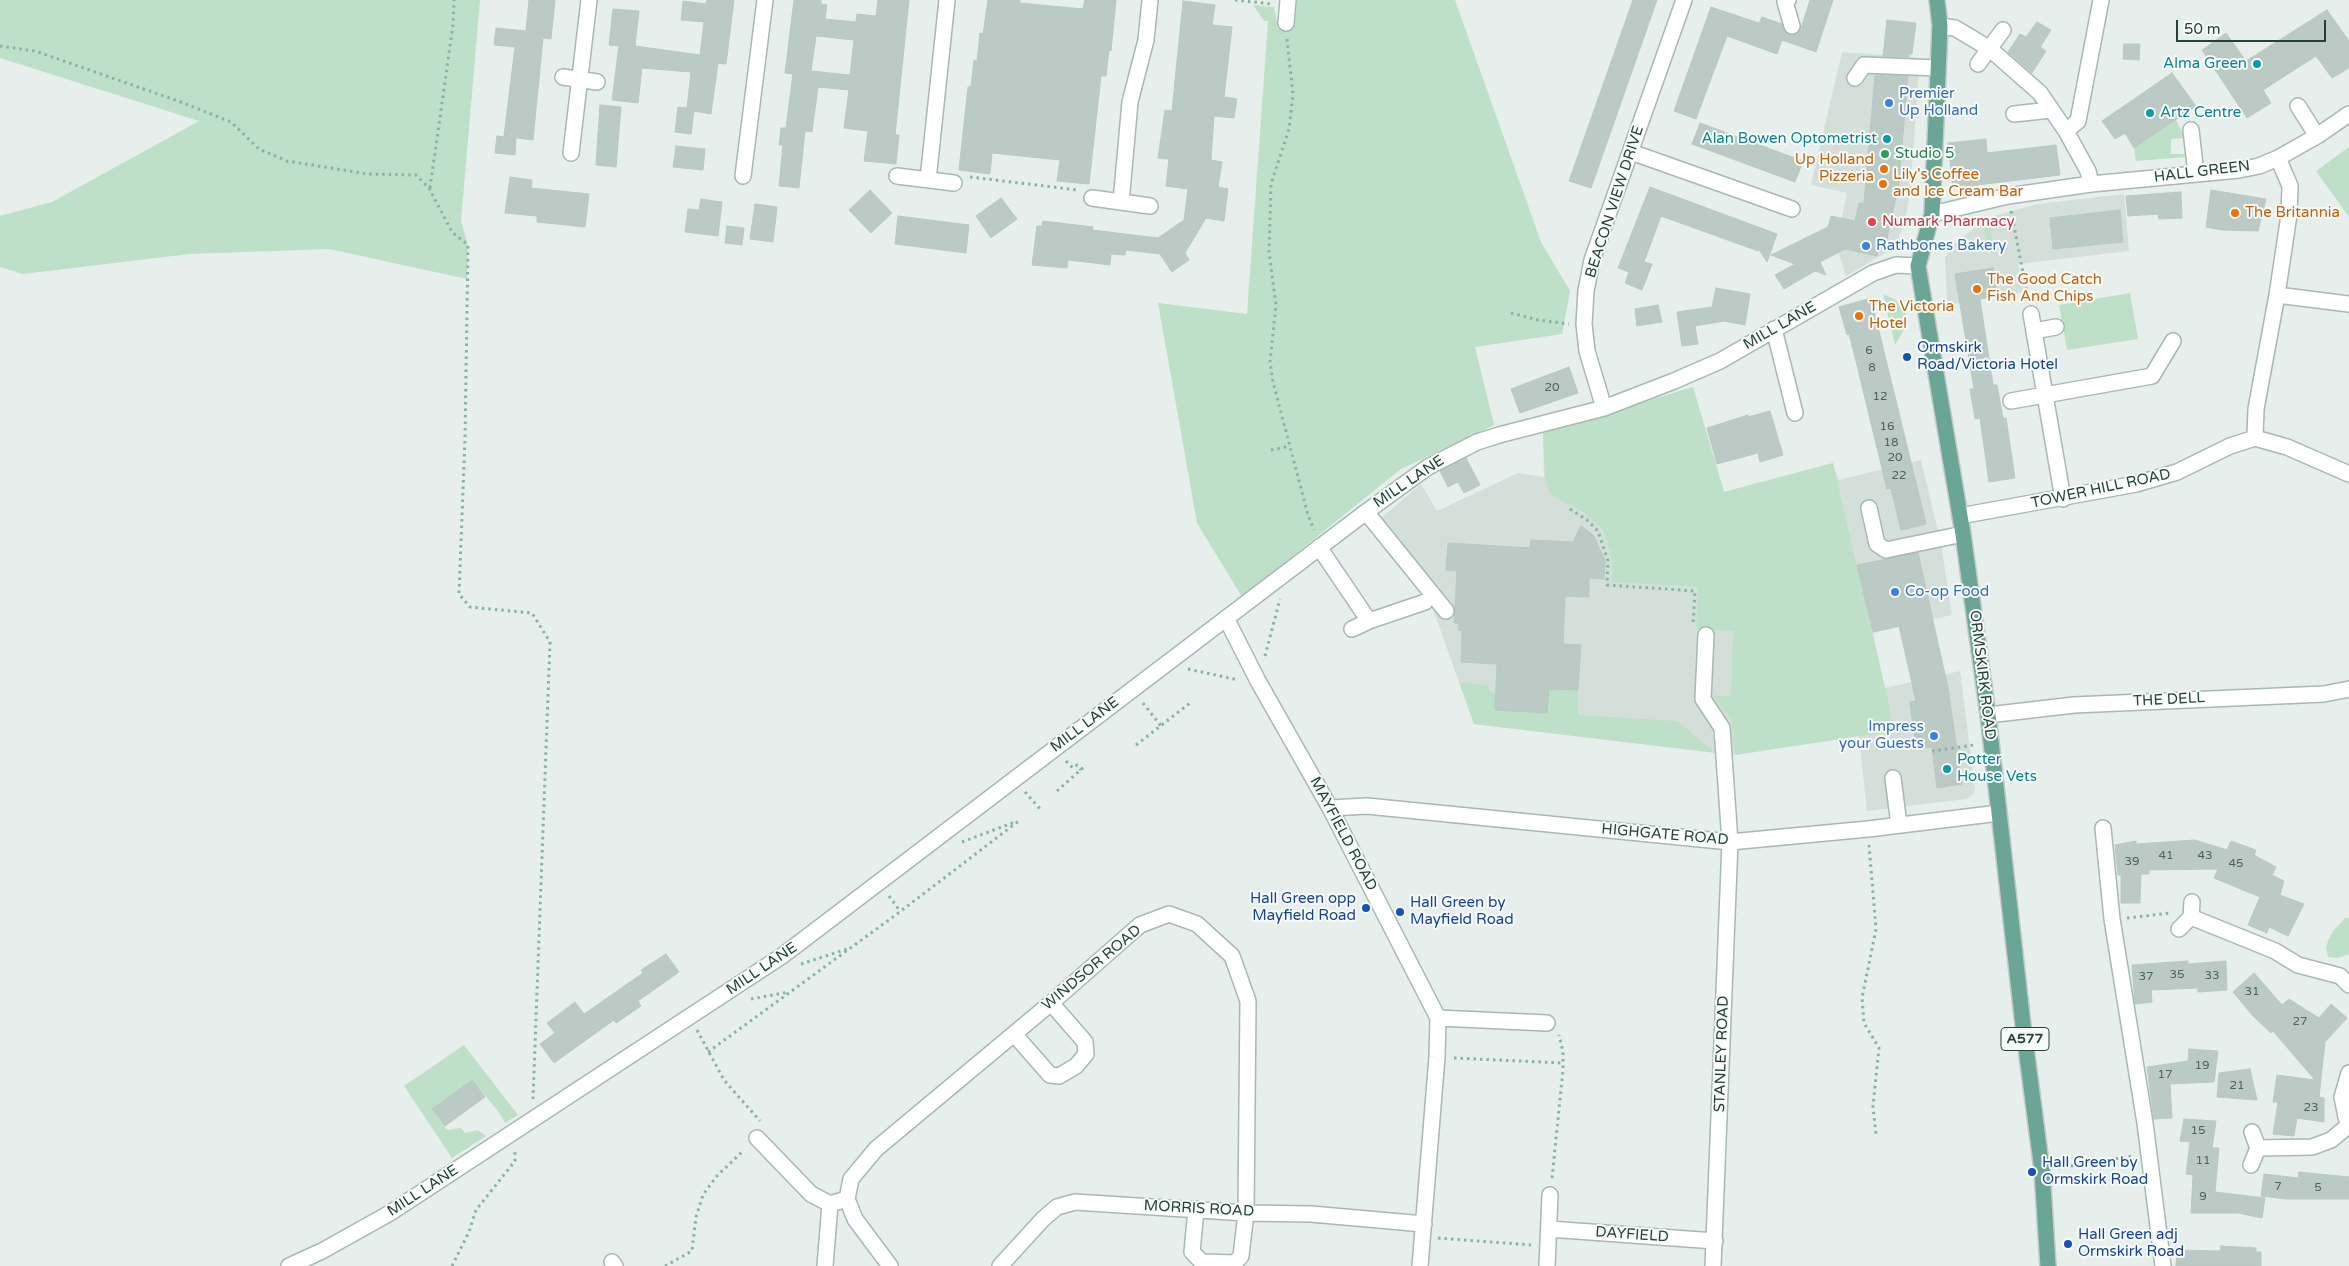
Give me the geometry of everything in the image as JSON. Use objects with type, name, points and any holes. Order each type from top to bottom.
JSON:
[{"type":"main road","name":"A577","points":[[1918,266],[1932,214],[1940,26],[1937,0]]},
{"type":"main road","name":"ORMSKIRK ROAD","points":[[1918,266],[1963,534],[1988,715],[2042,1170],[2048,1266]]},
{"type":"street","points":[[572,153],[589,0]]},
{"type":"street","points":[[743,176],[765,0]]},
{"type":"street","points":[[928,180],[947,0]]},
{"type":"street","points":[[1121,202],[1130,102],[1146,40],[1150,0]]},
{"type":"street","name":"BEACON VIEW DRIVE","points":[[1604,408],[1587,351],[1584,324],[1586,292],[1592,260],[1684,0]]},
{"type":"street","points":[[2066,131],[2078,121],[2101,0]]},
{"type":"street","points":[[1784,1],[1792,26]]},
{"type":"street","points":[[1286,23],[1287,3]]},
{"type":"street","points":[[1940,26],[1955,28],[1990,49],[2040,93],[2066,131],[2088,171],[2091,184]]},
{"type":"street","points":[[1978,64],[2003,30]]},
{"type":"street","points":[[1855,78],[1864,65],[1938,68]]},
{"type":"street","points":[[563,77],[597,82]]},
{"type":"street","points":[[2298,106],[2317,136]]},
{"type":"street","points":[[2014,114],[2051,110]]},
{"type":"street","name":"HALL GREEN","points":[[1932,214],[1953,211],[2008,196],[2091,184],[2239,170],[2278,158],[2317,136],[2349,114]]},
{"type":"street","points":[[2192,130],[2196,174]]},
{"type":"street","points":[[1631,152],[1792,209]]},
{"type":"street","points":[[2278,158],[2290,186],[2286,239],[2256,409],[2255,438],[2287,447],[2349,474]]},
{"type":"street","points":[[897,176],[954,184]]},
{"type":"street","points":[[1092,198],[1150,206]]},
{"type":"street","name":"MILL LANE","points":[[289,1266],[322,1251],[390,1213],[782,956],[1366,512],[1428,467],[1477,442],[1604,408],[1720,361],[1873,273],[1896,264],[1918,266]]},
{"type":"street","points":[[2277,295],[2349,304]]},
{"type":"street","points":[[2031,314],[2063,499]]},
{"type":"street","points":[[2034,331],[2056,327]]},
{"type":"street","points":[[1774,330],[1795,413]]},
{"type":"street","points":[[2011,401],[2152,376],[2173,341]]},
{"type":"street","name":"TOWER HILL ROAD","points":[[1960,516],[2063,499],[2136,484],[2177,472],[2230,446],[2255,438]]},
{"type":"street","points":[[1869,508],[1876,544],[1886,550],[1963,534]]},
{"type":"street","points":[[1366,512],[1446,611]]},
{"type":"street","points":[[1320,547],[1369,621]]},
{"type":"street","points":[[1352,629],[1369,621],[1425,602]]},
{"type":"street","name":"MAYFIELD ROAD","points":[[1226,618],[1259,683],[1330,808],[1438,1018],[1437,1057],[1420,1266]]},
{"type":"street","name":"STANLEY ROAD","points":[[1699,635],[1703,699],[1722,728],[1730,842],[1713,1266]]},
{"type":"street","name":"THE DELL","points":[[1988,715],[2074,705],[2324,694],[2349,689]]},
{"type":"street","points":[[1893,778],[1899,825]]},
{"type":"street","name":"HIGHGATE ROAD","points":[[1330,808],[1367,806],[1730,842],[1868,829],[1999,813]]},
{"type":"street","points":[[2102,828],[2112,919],[2149,1154],[2163,1266]]},
{"type":"street","points":[[2179,929],[2191,918],[2192,902]]},
{"type":"street","name":"WINDSOR ROAD","points":[[847,1199],[851,1179],[876,1149],[1051,1003],[1140,924],[1169,914],[1197,924],[1232,956],[1248,1001],[1246,1213],[1241,1256],[1234,1264],[1202,1262],[1192,1252],[1196,1209]]},
{"type":"street","points":[[2191,918],[2251,941],[2298,965],[2340,976],[2349,984]]},
{"type":"street","points":[[1014,1034],[1050,1075],[1059,1076],[1076,1066],[1086,1054],[1085,1042],[1051,1003]]},
{"type":"street","points":[[1438,1018],[1546,1023]]},
{"type":"street","points":[[2258,1148],[2312,1147],[2331,1140],[2349,1125],[2342,1096],[2349,1073]]},
{"type":"street","points":[[2251,1165],[2258,1148],[2252,1132]]},
{"type":"street","points":[[757,1138],[811,1194],[830,1204],[847,1199],[855,1219],[890,1266]]},
{"type":"street","points":[[1547,1266],[1550,1195]]},
{"type":"street","name":"MORRIS ROAD","points":[[1000,1266],[1043,1219],[1058,1207],[1075,1202],[1246,1213],[1311,1214],[1423,1231]]},
{"type":"street","points":[[825,1266],[830,1204]]},
{"type":"street","name":"DAYFIELD","points":[[1549,1229],[1715,1241]]},
{"type":"path","points":[[430,188],[453,25],[454,0]]},
{"type":"path","points":[[1236,0],[1287,3]]},
{"type":"path","points":[[1286,23],[1293,95],[1289,129],[1271,184],[1269,252],[1276,305],[1270,362],[1273,382],[1308,515],[1320,547]]},
{"type":"path","points":[[0,46],[44,54],[181,102],[231,122],[259,149],[287,161],[368,174],[416,175],[430,188],[452,232],[468,245],[464,439],[458,594],[470,607],[532,613],[550,642],[532,1119]]},
{"type":"path","points":[[954,184],[959,175],[1087,192],[1092,198]]},
{"type":"path","points":[[2008,196],[2031,314]]},
{"type":"path","points":[[1511,314],[1562,324],[1584,324]]},
{"type":"path","points":[[1271,450],[1290,446]]},
{"type":"path","points":[[1570,509],[1587,520],[1598,531],[1608,561],[1607,585],[1695,591],[1699,635]]},
{"type":"path","points":[[1185,669],[1259,683],[1288,572]]},
{"type":"path","points":[[1132,690],[1161,726]]},
{"type":"path","points":[[1136,745],[1190,703]]},
{"type":"path","points":[[1932,751],[1991,743]]},
{"type":"path","points":[[1068,762],[1073,768],[1077,765],[1081,770]]},
{"type":"path","points":[[1057,791],[1086,766]]},
{"type":"path","points":[[1015,779],[1041,810]]},
{"type":"path","points":[[708,1052],[1020,820],[966,842],[939,838]]},
{"type":"path","points":[[1868,829],[1876,930],[1862,998],[1864,1023],[1879,1048],[1873,1106],[1876,1135]]},
{"type":"path","points":[[2112,919],[2174,913],[2191,918]]},
{"type":"path","points":[[782,956],[797,964],[803,964],[851,947]]},
{"type":"path","points":[[1546,1023],[1555,1028],[1563,1052],[1550,1195]]},
{"type":"path","points":[[665,1266],[692,1251],[696,1217],[703,1195],[716,1177],[757,1138],[763,1125],[724,1080],[698,1034]]},
{"type":"path","points":[[1437,1057],[1563,1063]]},
{"type":"path","points":[[452,1266],[470,1232],[476,1210],[515,1161],[515,1131]]},
{"type":"path","points":[[2042,1170],[2149,1154]]},
{"type":"path","points":[[1423,1231],[1548,1246]]},
{"type":"shaded area","points":[[1842,52],[1920,58],[1910,193],[1904,226],[1897,241],[1887,252],[1846,276],[1836,245],[1847,193],[1811,185]]},
{"type":"shaded area","points":[[2124,194],[2129,251],[2018,264],[2024,292],[1947,305],[1945,258],[1953,245],[1987,218],[2038,204]]},
{"type":"shaded area","points":[[1693,387],[1724,492],[1833,463],[1838,480],[1921,460],[1941,544],[1952,615],[1873,633],[1885,688],[1960,671],[1975,789],[1972,796],[1966,799],[1867,811],[1859,736],[1735,755],[1474,724],[1429,598],[1371,527],[1421,484],[1437,511],[1518,473],[1544,477],[1543,433]]},
{"type":"green space","points":[[0,0],[480,0],[461,221],[468,245],[467,279],[329,249],[189,254],[23,274],[0,267],[0,216],[52,202],[199,121],[0,58]]},
{"type":"green space","points":[[1297,0],[1455,0],[1541,242],[1570,291],[1562,334],[1475,347],[1494,425],[1401,469],[1242,597],[1197,523],[1158,303],[1247,314],[1268,21],[1264,21],[1253,5],[1274,7],[1277,22],[1295,23]]},
{"type":"green space","points":[[2176,120],[2185,138],[2171,139],[2171,154],[2185,154],[2186,157],[2136,161],[2134,148]]},
{"type":"green space","points":[[2349,147],[2349,217],[2316,171]]},
{"type":"green space","points":[[1988,221],[1995,252],[1990,253],[1982,222]]},
{"type":"green space","points":[[2130,293],[2138,339],[2067,350],[2059,305]]},
{"type":"green space","points":[[1883,294],[1896,300],[1906,314],[1905,328],[1895,345]]},
{"type":"green space","points":[[1693,387],[1724,492],[1833,463],[1889,705],[1893,731],[1735,755],[1731,719],[1713,696],[1731,696],[1733,631],[1696,629],[1698,587],[1612,582],[1612,559],[1604,531],[1585,513],[1550,494],[1545,477],[1543,433]]},
{"type":"green space","points":[[1459,682],[1487,685],[1490,691],[1496,694],[1495,710],[1547,713],[1549,689],[1578,690],[1578,715],[1677,721],[1716,753],[1474,724]]},
{"type":"green space","points":[[2345,918],[2349,918],[2349,954],[2338,958],[2328,957],[2326,948],[2328,941],[2333,931]]},
{"type":"green space","points":[[464,1045],[518,1115],[505,1123],[498,1111],[472,1080],[432,1109],[447,1130],[461,1128],[465,1133],[478,1130],[486,1136],[452,1158],[404,1086]]},
{"type":"building","points":[[529,0],[555,0],[551,39],[543,38],[533,140],[504,136],[515,47],[494,45],[496,28],[526,31]]},
{"type":"building","points":[[707,0],[734,0],[726,64],[718,63],[711,114],[694,111],[691,134],[675,132],[678,107],[687,108],[691,72],[642,68],[638,103],[612,100],[619,46],[609,45],[613,9],[639,11],[635,46],[700,55],[704,22],[681,20],[683,1],[706,4]]},
{"type":"building","points":[[794,0],[821,0],[821,4],[827,5],[825,19],[856,22],[857,14],[876,16],[878,0],[909,0],[895,135],[899,135],[896,164],[864,161],[868,131],[844,128],[849,90],[818,87],[812,132],[805,131],[799,188],[779,186],[783,145],[779,145],[781,128],[786,128],[793,74],[785,73]],"holes":[[[816,36],[854,40],[850,75],[811,71]]]},
{"type":"building","points":[[988,0],[1020,0],[1020,3],[1083,9],[1085,0],[1116,0],[1111,51],[1109,50],[1106,76],[1101,76],[1089,184],[1057,181],[1060,160],[992,153],[990,174],[959,170],[968,87],[971,87],[974,60],[977,61],[980,33],[983,34]]},
{"type":"building","points":[[1633,0],[1657,0],[1591,188],[1569,181]]},
{"type":"building","points":[[1810,0],[1833,0],[1816,52],[1782,40],[1777,54],[1727,36],[1696,119],[1674,111],[1711,7],[1759,23],[1762,17],[1782,24],[1786,33],[1794,35],[1801,29]]},
{"type":"building","points":[[1183,1],[1215,5],[1212,25],[1232,27],[1224,97],[1237,99],[1234,118],[1214,116],[1211,160],[1222,162],[1218,187],[1228,189],[1224,221],[1206,218],[1185,253],[1189,260],[1172,272],[1160,254],[1126,250],[1125,255],[1111,254],[1110,265],[1068,260],[1067,268],[1032,265],[1037,226],[1042,226],[1043,221],[1093,227],[1092,230],[1158,238],[1184,220],[1188,189],[1166,186],[1169,159],[1158,158],[1165,110],[1172,111]]},
{"type":"building","name":"Alma Green","points":[[2327,10],[2349,41],[2349,68],[2332,78],[2316,56],[2263,90],[2271,103],[2247,118],[2202,50],[2226,33],[2246,61]]},
{"type":"building","points":[[1887,20],[1916,23],[1912,54],[1909,54],[1909,57],[1883,56]]},
{"type":"building","points":[[2037,22],[2051,30],[2040,47],[2046,51],[2032,73],[2008,52],[2020,34],[2026,37]]},
{"type":"building","points":[[2124,44],[2140,44],[2139,60],[2123,59]]},
{"type":"building","name":"Artz Centre","points":[[2172,73],[2196,106],[2134,148],[2125,133],[2115,139],[2102,121]]},
{"type":"building","points":[[1875,76],[1908,76],[1898,192],[1886,243],[1880,241],[1877,256],[1845,249],[1820,262],[1826,275],[1815,271],[1784,289],[1775,275],[1795,264],[1771,255],[1828,227],[1831,216],[1855,221],[1859,203],[1864,203]]},
{"type":"building","points":[[600,105],[621,107],[616,167],[596,165]]},
{"type":"building","points":[[1700,123],[1803,161],[1795,182],[1692,144]]},
{"type":"building","points":[[497,136],[516,138],[515,155],[495,153]]},
{"type":"building","points":[[1986,139],[1987,153],[2056,145],[2060,175],[1953,188],[1948,143]]},
{"type":"building","points":[[676,146],[705,149],[703,170],[673,167]]},
{"type":"building","points":[[510,177],[532,180],[531,188],[589,194],[585,227],[537,222],[537,216],[505,213]]},
{"type":"building","points":[[1650,187],[1777,234],[1767,262],[1758,248],[1758,251],[1661,216],[1644,262],[1652,264],[1642,290],[1625,283],[1629,272],[1618,268]]},
{"type":"building","points":[[870,190],[892,213],[871,233],[849,210]]},
{"type":"building","name":"The Britannia","points":[[2211,190],[2266,199],[2258,231],[2222,230],[2206,227]]},
{"type":"building","points":[[2181,192],[2182,218],[2159,219],[2158,214],[2128,216],[2126,196]]},
{"type":"building","points":[[1001,198],[1017,219],[991,238],[976,216]]},
{"type":"building","points":[[701,199],[722,202],[718,236],[685,232],[688,209],[699,210]]},
{"type":"building","points":[[755,204],[777,207],[773,242],[750,239]]},
{"type":"building","points":[[2120,210],[2123,242],[2053,249],[2050,218]]},
{"type":"building","points":[[898,216],[969,225],[966,253],[895,244]]},
{"type":"building","points":[[727,226],[744,228],[742,245],[725,243]]},
{"type":"building","points":[[1993,268],[1997,296],[1980,299],[1993,385],[1997,385],[2003,418],[2006,418],[2015,478],[1989,482],[1980,418],[1975,419],[1970,389],[1974,389],[1955,274]]},
{"type":"building","points":[[1716,288],[1750,294],[1745,325],[1724,321],[1695,326],[1698,344],[1682,346],[1677,312],[1712,307]]},
{"type":"building","points":[[1871,298],[1926,524],[1901,530],[1891,488],[1887,489],[1853,349],[1839,307]]},
{"type":"building","points":[[1658,305],[1662,322],[1637,326],[1635,309]]},
{"type":"building","points":[[1569,367],[1578,393],[1520,413],[1511,389]]},
{"type":"building","points":[[1770,411],[1783,455],[1760,462],[1758,453],[1717,464],[1707,428],[1748,415],[1748,417]]},
{"type":"building","points":[[1466,458],[1480,485],[1464,493],[1458,482],[1448,487],[1440,471]]},
{"type":"building","points":[[1581,526],[1594,536],[1605,561],[1604,579],[1589,578],[1589,597],[1565,596],[1563,644],[1581,645],[1578,690],[1549,689],[1547,713],[1495,710],[1497,664],[1461,662],[1462,631],[1458,630],[1459,623],[1454,623],[1457,571],[1446,570],[1448,543],[1530,548],[1531,540],[1573,542]]},
{"type":"building","points":[[1918,553],[1948,688],[1962,784],[1937,788],[1932,747],[1916,749],[1910,702],[1916,701],[1899,626],[1873,632],[1857,565]]},
{"type":"building","points":[[2195,840],[2227,850],[2231,841],[2256,850],[2254,855],[2276,867],[2272,875],[2284,881],[2280,895],[2304,904],[2288,936],[2269,927],[2267,933],[2248,925],[2260,897],[2214,878],[2218,869],[2149,870],[2149,874],[2141,874],[2140,903],[2121,903],[2121,875],[2118,875],[2115,845],[2136,841],[2136,844]]},
{"type":"building","points":[[666,954],[679,972],[638,1001],[641,1006],[616,1023],[614,1020],[554,1063],[540,1044],[555,1033],[547,1023],[575,1002],[584,1014],[643,973],[641,970]]},
{"type":"building","points":[[2188,961],[2188,964],[2226,961],[2227,990],[2198,992],[2198,988],[2151,990],[2152,1002],[2135,1004],[2132,965]]},
{"type":"building","points":[[2254,973],[2282,1005],[2289,999],[2319,1018],[2331,1004],[2347,1018],[2325,1042],[2319,1097],[2324,1098],[2324,1122],[2297,1118],[2294,1136],[2273,1134],[2278,1102],[2273,1102],[2277,1075],[2315,1080],[2273,1031],[2271,1033],[2253,1016],[2233,992]]},
{"type":"building","points":[[2189,1049],[2218,1051],[2214,1082],[2170,1084],[2172,1118],[2154,1119],[2147,1067],[2188,1061]]},
{"type":"building","points":[[2250,1069],[2257,1100],[2217,1097],[2219,1073]]},
{"type":"building","points":[[472,1080],[485,1097],[445,1126],[432,1109]]},
{"type":"building","points":[[2184,1119],[2216,1121],[2212,1148],[2219,1148],[2215,1192],[2265,1198],[2262,1218],[2238,1213],[2191,1213],[2193,1175],[2186,1174],[2190,1142],[2180,1141]]},
{"type":"building","points":[[2299,1172],[2349,1177],[2349,1199],[2287,1199],[2261,1196],[2264,1174],[2298,1178]]},
{"type":"building","points":[[2221,1246],[2256,1248],[2256,1252],[2261,1252],[2261,1266],[2176,1266],[2177,1250],[2220,1251]]},
{"type":"place","name":"Alma Green","points":[[2257,64]]},
{"type":"place","name":"Premier Up Holland","points":[[1889,103]]},
{"type":"place","name":"Artz Centre","points":[[2150,113]]},
{"type":"place","name":"Alan Bowen Optometrist","points":[[1887,139]]},
{"type":"place","name":"Studio 5","points":[[1885,154]]},
{"type":"place","name":"Up Holland Pizzeria","points":[[1884,169]]},
{"type":"place","name":"Lily's Coffee and Ice Cream Bar","points":[[1883,184]]},
{"type":"place","name":"The Britannia","points":[[2235,213]]},
{"type":"place","name":"Numark Pharmacy","points":[[1872,222]]},
{"type":"place","name":"Rathbones Bakery","points":[[1866,246]]},
{"type":"place","name":"The Good Catch Fish And Chips","points":[[1977,289]]},
{"type":"place","name":"The Victoria Hotel","points":[[1859,316]]},
{"type":"place","name":"Ormskirk Road/Victoria Hotel","points":[[1907,357]]},
{"type":"place","name":"Co-op Food","points":[[1895,592]]},
{"type":"place","name":"Impress your Guests","points":[[1934,736]]},
{"type":"place","name":"Potter House Vets","points":[[1947,769]]},
{"type":"place","name":"Hall Green opp Mayfield Road","points":[[1366,908]]},
{"type":"place","name":"Hall Green by Mayfield Road","points":[[1400,912]]},
{"type":"place","name":"Hall Green by Ormskirk Road","points":[[2032,1172]]},
{"type":"place","name":"Hall Green adj Ormskirk Road","points":[[2068,1244]]}]
